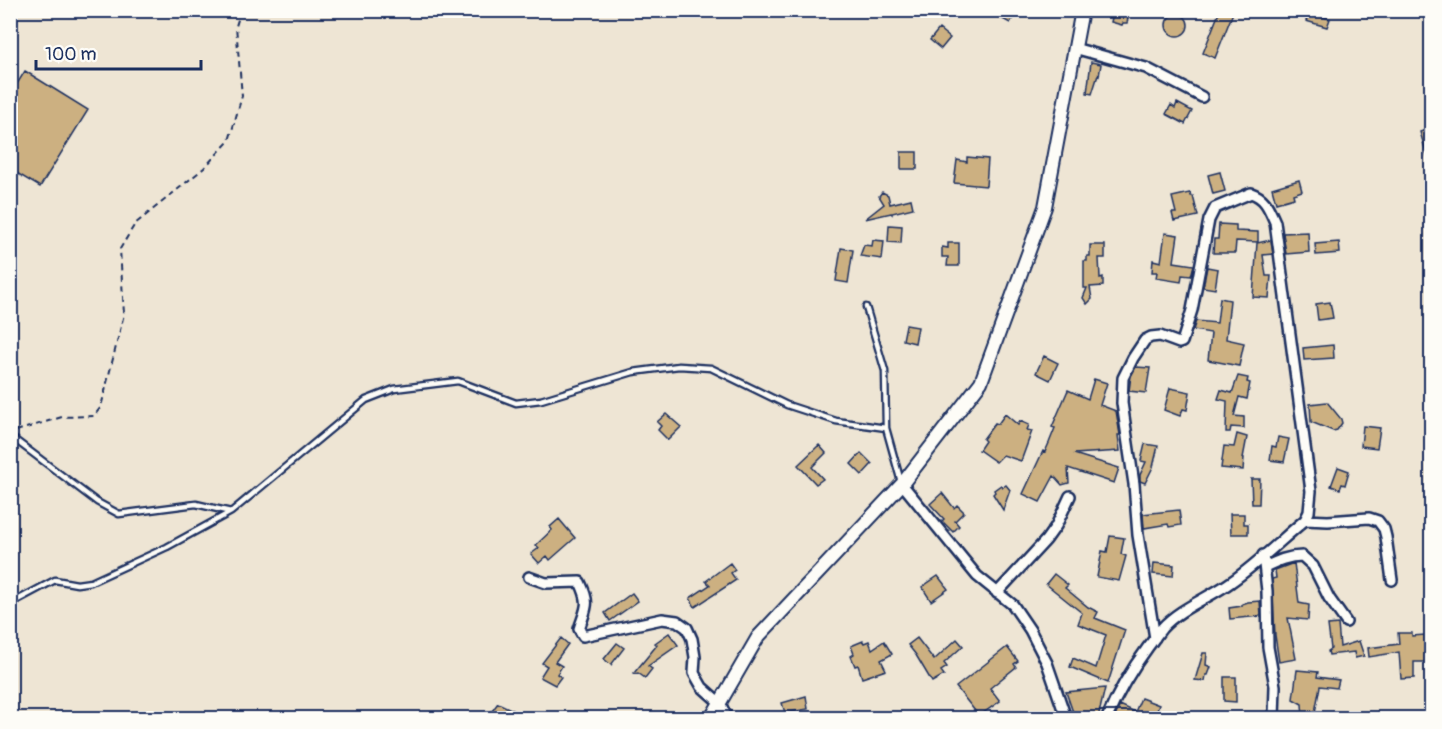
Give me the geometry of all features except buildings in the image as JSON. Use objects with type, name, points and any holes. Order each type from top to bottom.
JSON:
[{"type":"main road","points":[[711,718],[758,637],[902,484],[981,382],[1045,207],[1082,10]]},
{"type":"street","points":[[1074,48],[1146,68],[1202,97]]},
{"type":"street","points":[[1107,718],[1126,677],[1155,638],[1162,628],[1231,582],[1305,520],[1309,512],[1311,491],[1275,222],[1266,202],[1258,195],[1251,193],[1215,208],[1209,219],[1192,310],[1182,342],[1179,344],[1160,336],[1145,340],[1123,378],[1122,403],[1134,483],[1138,536],[1155,638]]},
{"type":"street","points":[[902,484],[977,576],[1013,605],[1030,630],[1047,663],[1066,718]]},
{"type":"street","points":[[997,593],[1046,540],[1056,526],[1070,496]]},
{"type":"street","points":[[1305,520],[1370,518],[1378,521],[1386,537],[1392,580]]},
{"type":"street","points":[[1263,555],[1268,591],[1268,647],[1275,686],[1274,718]]},
{"type":"street","points":[[1265,567],[1281,559],[1302,556],[1313,566],[1325,591],[1346,622]]},
{"type":"street","points":[[529,577],[546,583],[580,582],[588,607],[579,629],[583,636],[662,619],[677,621],[687,628],[692,639],[695,657],[694,673],[702,687],[720,703],[728,718]]},
{"type":"lane","points":[[866,307],[885,371],[886,428],[902,484]]},
{"type":"lane","points":[[10,604],[55,580],[77,584],[91,582],[168,547],[231,512],[366,400],[394,389],[458,381],[516,403],[541,400],[633,372],[679,366],[711,369],[787,405],[836,421],[886,428]]},
{"type":"lane","points":[[10,435],[97,502],[120,513],[196,504],[231,512]]},
{"type":"path","points":[[10,435],[62,417],[94,416],[101,406],[124,314],[120,249],[135,224],[204,168],[229,141],[242,96],[236,26],[241,10]]}]
